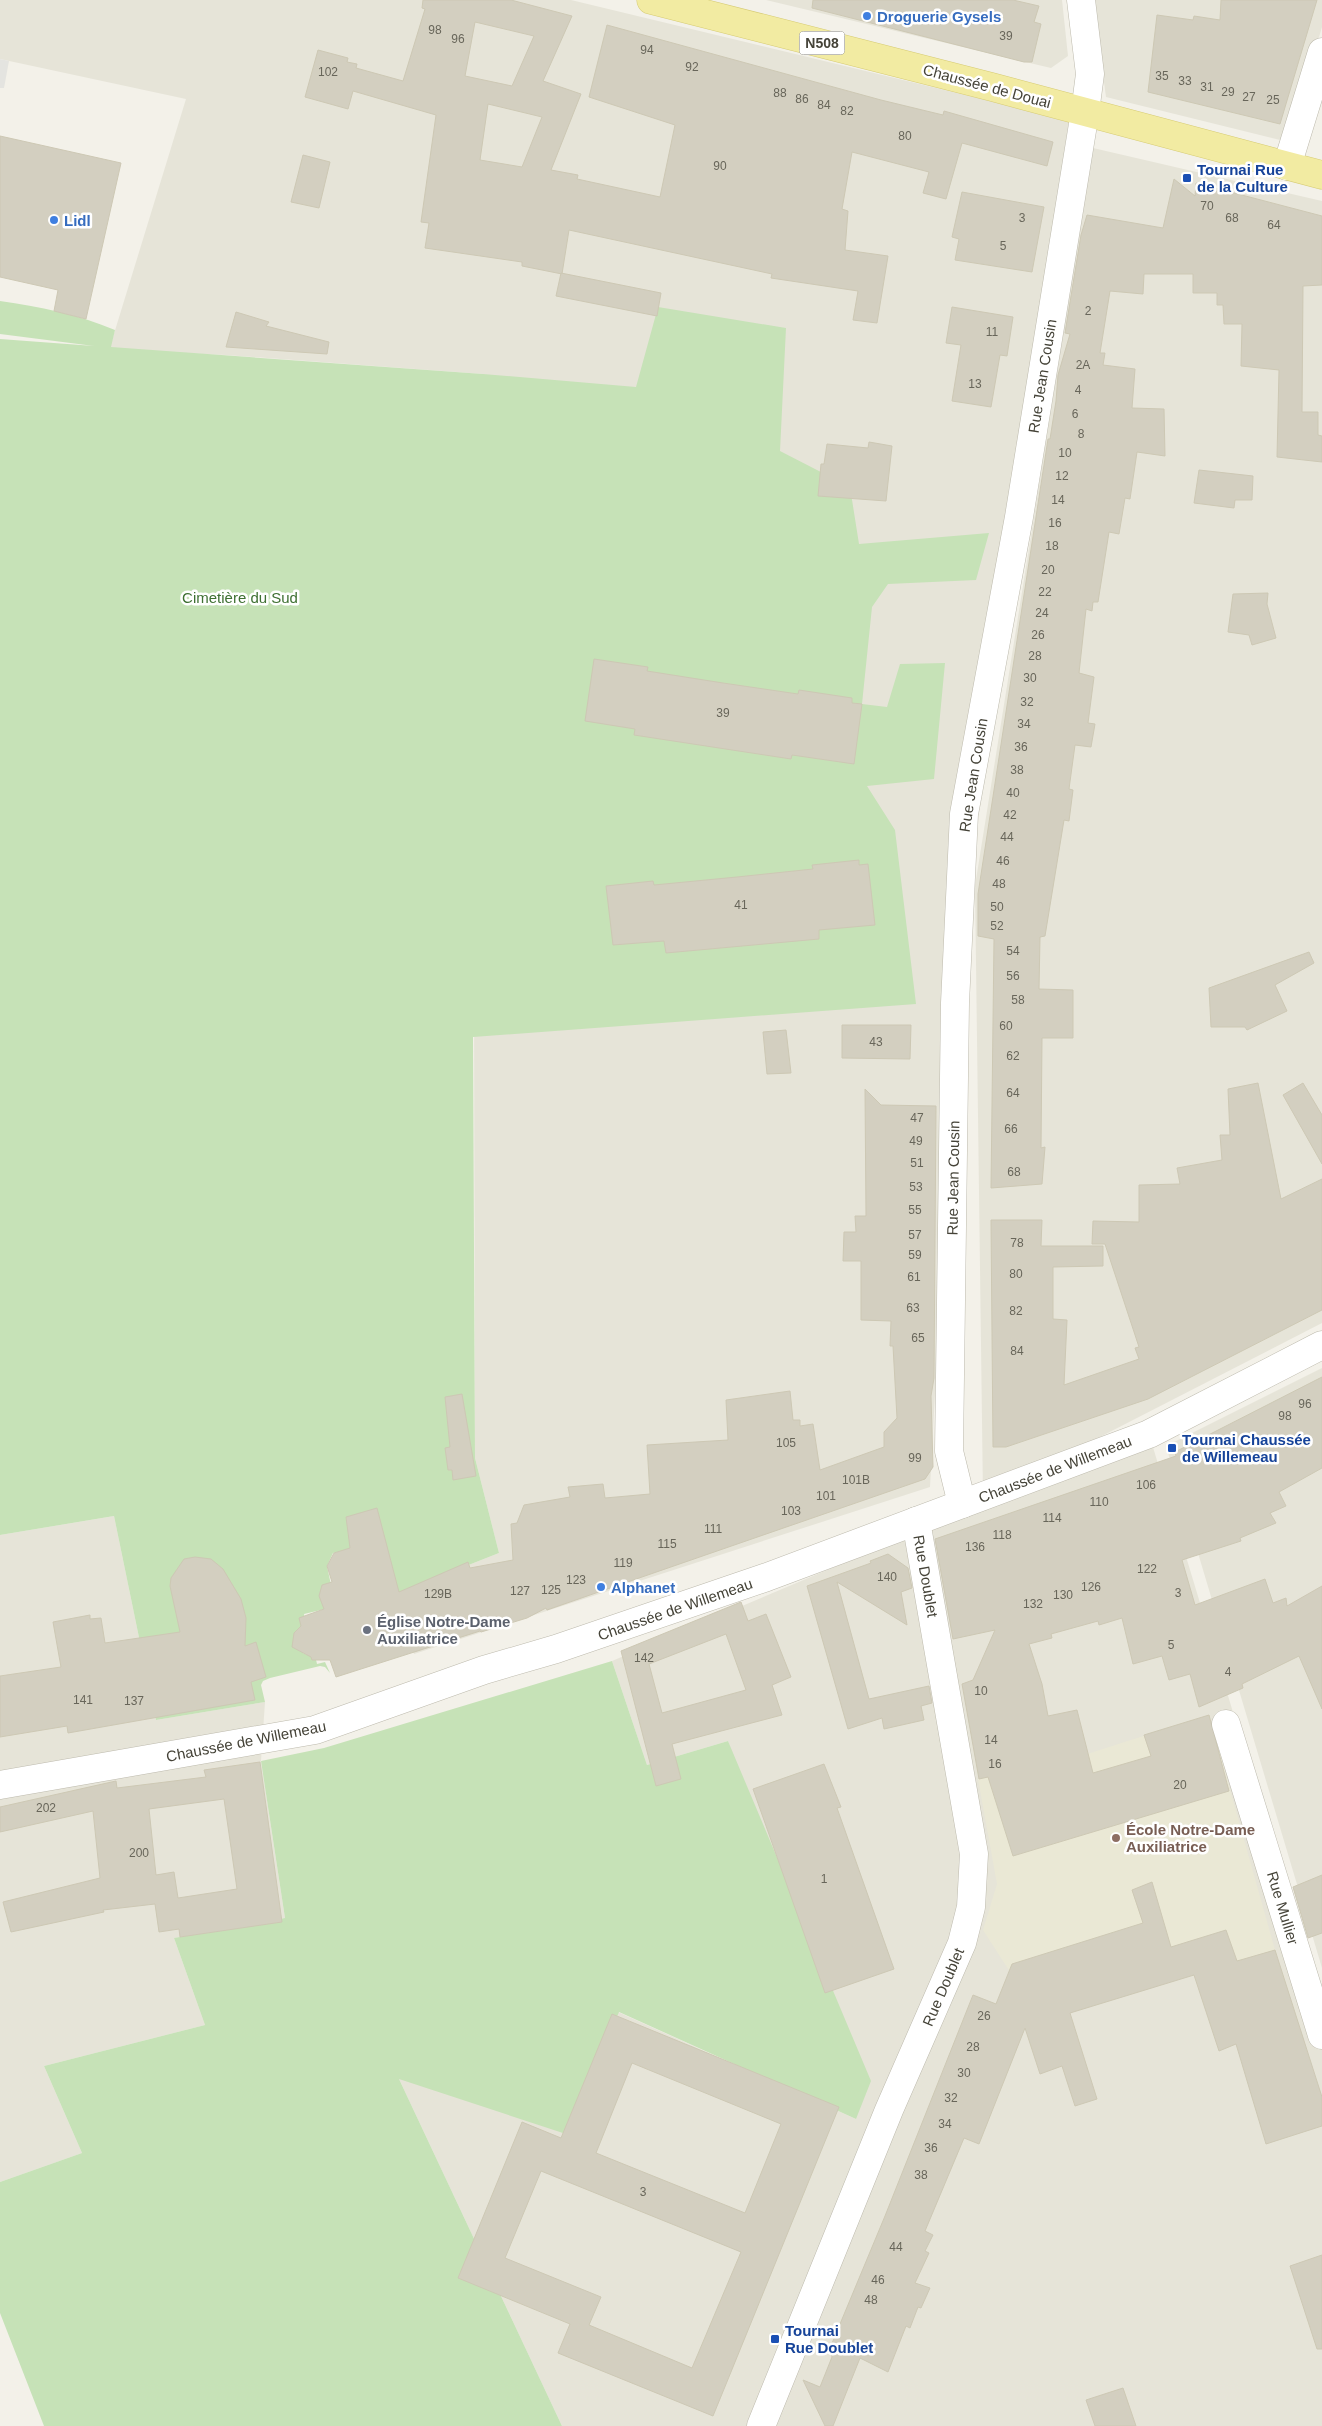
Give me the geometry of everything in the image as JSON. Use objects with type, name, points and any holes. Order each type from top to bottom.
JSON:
[{"type":"main road","name":"Chaussée de Douai","points":[[651,0],[1322,175]]},
{"type":"street","name":"Rue Jean Cousin","points":[[962,1504],[949,1451],[949,1442],[956,1003],[964,814],[1020,517],[1085,112],[1090,74],[1081,0]]},
{"type":"street","points":[[1288,166],[1322,52]]},
{"type":"street","name":"Chaussée de Willemeau","points":[[0,1785],[316,1730],[484,1670],[556,1649],[767,1577],[1149,1434],[1322,1345]]},
{"type":"street","name":"Rue Doublet","points":[[761,2426],[889,2110],[962,1943],[971,1907],[974,1854],[916,1521]]},
{"type":"street","name":"Rue Mullier","points":[[1226,1724],[1322,2035]]},
{"type":"shaded area","points":[[0,0],[571,0],[1069,120],[965,834],[930,1487],[414,1654],[395,1594],[499,1553],[475,1458],[474,976],[483,374],[226,355],[109,350],[186,99],[0,59]]},
{"type":"shaded area","points":[[766,0],[1062,0],[1068,56],[1051,68]]},
{"type":"shaded area","points":[[1093,0],[1322,0],[1322,27],[1288,142],[1106,97]]},
{"type":"shaded area","points":[[0,59],[9,61],[4,88],[0,88]]},
{"type":"shaded area","points":[[1093,148],[1322,201],[1322,1323],[983,1497],[975,886]]},
{"type":"shaded area","points":[[1322,1368],[1322,1968],[1166,1446]]},
{"type":"shaded area","points":[[1149,1434],[1322,2007],[1322,2426],[562,2426],[399,2079],[618,2012],[856,2119],[728,1741],[647,1765],[612,1661]]},
{"type":"shaded area","points":[[114,1516],[156,1720],[265,1702],[261,1761],[285,1918],[174,1938],[205,2025],[44,2066],[82,2153],[0,2182],[0,1535]]},
{"type":"shaded area","name":"École Notre-Dame Auxiliatrice","points":[[1209,1715],[1275,1950],[1069,2012],[1023,1992],[983,1930],[997,1884],[978,1779],[1056,1764]]},
{"type":"green space","name":"Cimetière du Sud","points":[[0,301],[58,312],[115,330],[111,347],[636,387],[658,307],[786,328],[780,451],[850,487],[859,544],[989,533],[976,580],[888,584],[872,607],[862,704],[887,707],[900,664],[945,663],[934,779],[867,786],[895,830],[916,1004],[473,1037],[475,1458],[499,1553],[395,1594],[350,1550],[333,1553],[327,1566],[331,1585],[325,1609],[304,1614],[306,1628],[298,1646],[305,1654],[315,1655],[317,1664],[325,1662],[330,1673],[325,1667],[320,1666],[263,1681],[261,1685],[265,1702],[156,1720],[114,1516],[0,1535],[0,339],[94,346],[0,334]]},
{"type":"green space","points":[[612,1661],[647,1765],[728,1741],[871,2081],[856,2119],[619,2012],[566,2134],[399,2079],[562,2426],[44,2426],[0,2313],[0,2182],[82,2153],[44,2066],[205,2025],[174,1938],[285,1918],[261,1761],[324,1748]]},
{"type":"building","points":[[423,0],[511,0],[572,16],[543,81],[581,94],[551,170],[578,175],[577,179],[660,197],[675,125],[589,97],[607,25],[881,100],[943,115],[944,111],[1053,142],[1047,166],[962,143],[946,199],[923,193],[929,172],[852,152],[842,209],[848,211],[845,250],[888,256],[877,323],[853,320],[858,291],[771,278],[772,274],[569,230],[562,274],[522,266],[522,262],[425,248],[429,223],[421,222],[436,115],[353,91],[348,109],[305,97],[318,50],[348,58],[347,62],[357,64],[356,68],[403,81],[425,9],[422,8]],"holes":[[[475,22],[534,36],[512,86],[465,76]],[[488,104],[542,117],[522,167],[480,160]]]},
{"type":"building","points":[[813,0],[1013,0],[1039,6],[1034,22],[1041,24],[1032,62],[1024,62],[812,8]]},
{"type":"building","points":[[1221,0],[1317,0],[1280,124],[1148,92],[1157,15],[1193,20],[1194,16],[1220,20]]},
{"type":"building","name":"Lidl","points":[[0,136],[121,163],[86,319],[54,311],[58,290],[0,277]]},
{"type":"building","points":[[303,155],[330,162],[319,208],[291,202]]},
{"type":"building","points":[[1174,179],[1195,196],[1196,183],[1322,216],[1322,285],[1303,286],[1302,412],[1318,412],[1318,435],[1322,436],[1322,462],[1277,457],[1279,370],[1241,366],[1242,324],[1224,324],[1223,305],[1217,305],[1217,293],[1193,293],[1193,274],[1144,274],[1143,294],[1110,291],[1100,353],[1105,353],[1103,365],[1135,369],[1132,408],[1164,409],[1165,456],[1137,452],[1130,499],[1125,498],[1119,534],[1109,532],[1098,602],[1093,602],[1092,611],[1086,609],[1079,673],[1094,677],[1088,723],[1095,724],[1091,747],[1075,745],[1069,789],[1073,790],[1069,821],[1064,820],[1045,936],[1040,937],[1039,989],[1073,990],[1073,1038],[1042,1038],[1041,1148],[1045,1147],[1042,1184],[991,1188],[994,939],[978,936],[978,894],[1048,439],[1050,439],[1056,401],[1058,375],[1070,334],[1065,333],[1081,235],[1087,215],[1163,228]]},
{"type":"building","points":[[962,192],[1044,207],[1032,272],[955,260],[959,239],[952,237]]},
{"type":"building","points":[[561,273],[661,293],[657,316],[556,296]]},
{"type":"building","points":[[952,307],[1013,317],[1007,356],[1000,355],[991,407],[952,401],[961,345],[946,343]]},
{"type":"building","points":[[236,312],[269,322],[266,326],[329,342],[327,354],[226,347]]},
{"type":"building","points":[[869,442],[892,446],[886,501],[818,496],[821,464],[824,464],[827,444],[868,448]]},
{"type":"building","points":[[1199,470],[1253,476],[1252,500],[1235,500],[1234,508],[1194,503]]},
{"type":"building","points":[[1268,593],[1267,604],[1276,638],[1252,645],[1249,635],[1228,632],[1233,594]]},
{"type":"building","points":[[594,659],[648,667],[647,671],[723,683],[798,694],[799,690],[852,698],[852,703],[862,704],[854,764],[792,755],[791,759],[634,735],[635,729],[585,721]]},
{"type":"building","points":[[859,860],[859,865],[868,864],[875,925],[819,930],[819,939],[666,953],[664,941],[613,945],[606,886],[653,881],[654,885],[737,877],[813,869],[812,865]]},
{"type":"building","points":[[1309,952],[1314,963],[1275,985],[1287,1011],[1247,1030],[1245,1027],[1211,1027],[1209,988]]},
{"type":"building","points":[[842,1025],[911,1025],[910,1059],[842,1058]]},
{"type":"building","points":[[786,1030],[791,1073],[767,1074],[763,1032]]},
{"type":"building","points":[[1258,1083],[1281,1199],[1322,1179],[1322,1310],[1148,1399],[1006,1447],[993,1447],[991,1220],[1042,1220],[1041,1246],[1103,1246],[1103,1266],[1053,1267],[1053,1319],[1067,1320],[1064,1385],[1139,1359],[1135,1348],[1139,1347],[1105,1244],[1092,1244],[1093,1221],[1139,1222],[1139,1185],[1180,1184],[1177,1168],[1222,1160],[1220,1135],[1230,1135],[1228,1089]]},
{"type":"building","points":[[1303,1083],[1322,1115],[1322,1164],[1283,1095]]},
{"type":"building","points":[[865,1089],[881,1105],[936,1106],[934,1378],[931,1396],[933,1467],[925,1479],[547,1610],[546,1608],[527,1618],[336,1677],[330,1660],[312,1660],[311,1657],[292,1647],[294,1633],[301,1626],[299,1618],[324,1609],[319,1596],[322,1585],[332,1582],[327,1566],[334,1553],[350,1548],[346,1517],[377,1508],[399,1592],[468,1562],[470,1568],[513,1560],[511,1524],[517,1523],[524,1505],[570,1497],[568,1487],[603,1484],[605,1498],[650,1494],[647,1445],[728,1440],[726,1400],[790,1391],[793,1420],[800,1420],[800,1426],[813,1424],[820,1470],[884,1447],[884,1432],[897,1418],[893,1346],[890,1346],[891,1321],[861,1320],[861,1261],[843,1261],[844,1232],[856,1232],[855,1216],[866,1216]]},
{"type":"building","points":[[1322,1377],[1322,1468],[1279,1492],[1286,1506],[1270,1513],[1276,1523],[1240,1538],[1241,1541],[1182,1560],[1195,1605],[1265,1579],[1273,1603],[1286,1598],[1287,1606],[1322,1586],[1322,1709],[1299,1656],[1242,1684],[1243,1688],[1199,1707],[1190,1674],[1169,1680],[1162,1656],[1133,1664],[1122,1618],[1099,1625],[1098,1621],[1051,1634],[1052,1638],[1029,1644],[1042,1684],[1048,1716],[1077,1710],[1093,1773],[1151,1756],[1144,1735],[1209,1715],[1229,1791],[1013,1856],[988,1777],[979,1779],[962,1684],[973,1680],[995,1630],[953,1639],[935,1539],[1176,1456],[1175,1452]]},
{"type":"building","points":[[462,1394],[476,1476],[453,1480],[452,1470],[448,1470],[445,1448],[450,1447],[445,1397]]},
{"type":"building","points":[[888,1554],[908,1568],[912,1588],[901,1592],[907,1625],[837,1582],[869,1699],[929,1686],[932,1703],[921,1706],[924,1720],[884,1729],[882,1718],[848,1729],[807,1586],[871,1563],[870,1561]]},
{"type":"building","points":[[195,1557],[211,1559],[223,1569],[241,1599],[246,1618],[245,1646],[256,1642],[266,1677],[251,1682],[255,1700],[68,1733],[67,1726],[0,1737],[0,1676],[61,1667],[53,1622],[90,1615],[90,1619],[101,1618],[105,1643],[180,1632],[170,1586],[171,1578],[184,1559]]},
{"type":"building","points":[[741,1602],[748,1621],[766,1614],[791,1677],[772,1685],[782,1715],[672,1744],[681,1779],[656,1786],[621,1651]],"holes":[[[726,1634],[746,1690],[662,1713],[649,1664]]]},
{"type":"building","points":[[260,1762],[282,1922],[180,1937],[179,1929],[159,1932],[155,1904],[103,1910],[104,1912],[11,1932],[3,1902],[100,1878],[93,1811],[0,1832],[0,1807],[116,1781],[117,1788],[206,1777],[204,1770]],"holes":[[[224,1799],[237,1889],[178,1898],[174,1872],[156,1875],[149,1809]]]},
{"type":"building","points":[[824,1764],[841,1807],[837,1808],[894,1969],[825,1993],[753,1789]]},
{"type":"building","points":[[1322,1875],[1322,1933],[1308,1938],[1293,1887]]},
{"type":"building","points":[[1152,1882],[1171,1947],[1226,1930],[1237,1961],[1275,1950],[1322,2097],[1322,2126],[1266,2144],[1236,2044],[1219,2051],[1194,1975],[1070,2013],[1097,2099],[1075,2106],[1062,2066],[1040,2074],[1025,2028],[979,2144],[964,2138],[925,2231],[933,2235],[925,2251],[929,2253],[915,2283],[930,2288],[921,2308],[918,2307],[910,2328],[906,2326],[888,2372],[860,2358],[833,2426],[825,2426],[803,2380],[820,2387],[832,2357],[830,2348],[973,1995],[996,2004],[1012,1964],[1143,1923],[1132,1890]]},
{"type":"building","points":[[612,2014],[839,2107],[713,2416],[558,2353],[570,2324],[458,2278],[522,2122],[561,2138]],"holes":[[[632,2063],[781,2124],[745,2213],[596,2153]],[[541,2171],[741,2252],[692,2368],[589,2325],[601,2297],[505,2258]]]},
{"type":"building","points":[[1322,2255],[1322,2349],[1317,2349],[1290,2266]]},
{"type":"building","points":[[1123,2388],[1136,2426],[1095,2426],[1086,2400]]},
{"type":"place","name":"Droguerie Gysels","points":[[867,16]]},
{"type":"place","name":"Tournai Rue de la Culture","points":[[1187,178]]},
{"type":"place","name":"Lidl","points":[[54,220]]},
{"type":"place","name":"Tournai Chaussée de Willemeau","points":[[1172,1448]]},
{"type":"place","name":"Alphanet","points":[[601,1587]]},
{"type":"place","name":"Église Notre-Dame Auxiliatrice","points":[[367,1630]]},
{"type":"place","name":"École Notre-Dame Auxiliatrice","points":[[1116,1838]]},
{"type":"place","name":"Tournai Rue Doublet","points":[[775,2339]]}]
